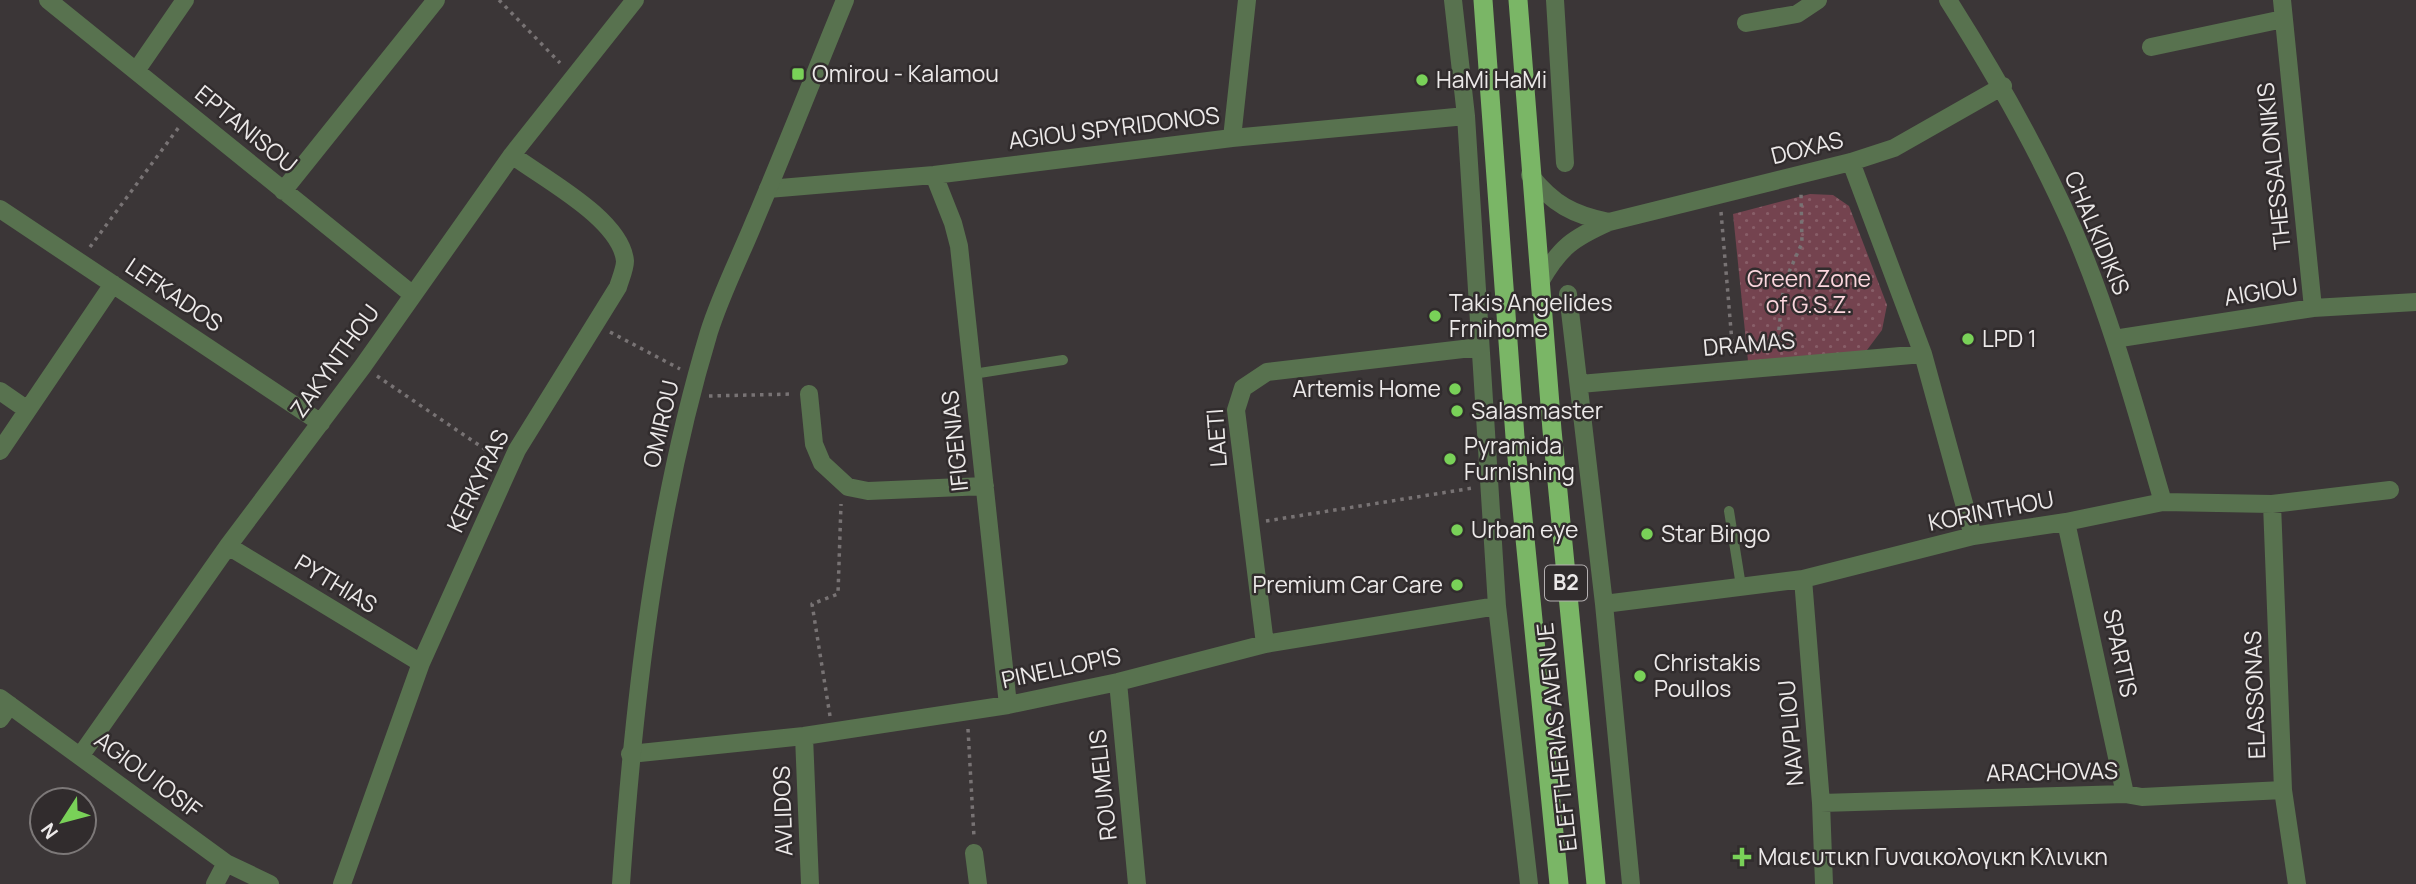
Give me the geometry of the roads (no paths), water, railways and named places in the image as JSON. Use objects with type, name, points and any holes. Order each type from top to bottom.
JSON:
[{"type":"highway","name":"ELEFTHERIAS AVENUE","points":[[1483,0],[1515,437],[1559,884]]},
{"type":"highway","name":"ELEFTHERIAS AVENUE","points":[[1518,0],[1530,175],[1596,884]]},
{"type":"street","name":"EPTANISOU","points":[[48,0],[413,295]]},
{"type":"street","points":[[136,71],[186,0]]},
{"type":"street","points":[[283,191],[436,0]]},
{"type":"street","name":"ZAKYNTHOU","points":[[81,755],[228,546],[363,366],[512,155],[635,0]]},
{"type":"street","name":"OMIROU","points":[[621,884],[630,754],[649,613],[677,461],[697,378],[710,330],[845,0]]},
{"type":"street","points":[[1232,138],[1247,0]]},
{"type":"street","points":[[1453,0],[1466,117],[1497,606],[1529,884]]},
{"type":"street","points":[[1555,0],[1565,163]]},
{"type":"street","points":[[1746,23],[1797,14],[1818,0]]},
{"type":"street","name":"CHALKIDIKIS","points":[[1948,0],[2003,86],[2073,229],[2115,339],[2163,502]]},
{"type":"street","name":"THESSALONIKIS","points":[[2282,0],[2313,309]]},
{"type":"street","points":[[2151,47],[2283,19]]},
{"type":"street","name":"DOXAS","points":[[1540,282],[1552,261],[1572,240],[1609,222],[1851,162],[1894,148],[2003,86]]},
{"type":"street","name":"AGIOU SPYRIDONOS","points":[[768,189],[934,176],[1232,138],[1466,117]]},
{"type":"street","name":"KERKYRAS","points":[[342,884],[421,663],[510,466],[618,287],[625,263],[620,244],[607,224],[512,155]]},
{"type":"street","points":[[1851,162],[1923,354],[1973,536]]},
{"type":"street","name":"DOXAS","points":[[1530,175],[1558,206],[1571,213],[1609,222]]},
{"type":"street","name":"IFIGENIAS","points":[[934,176],[957,235],[1008,705]]},
{"type":"street","name":"LEFKADOS","points":[[0,209],[321,422]]},
{"type":"street","points":[[0,451],[26,408],[113,284]]},
{"type":"street","points":[[1568,294],[1604,604],[1631,884]]},
{"type":"street","name":"AIGIOU","points":[[2115,339],[2313,309],[2416,302]]},
{"type":"street","name":"LAETI","points":[[1265,643],[1236,410],[1243,388],[1268,372],[1480,348]]},
{"type":"street","name":"DRAMAS","points":[[1580,384],[1923,354]]},
{"type":"street","points":[[0,391],[26,408]]},
{"type":"street","points":[[809,394],[814,444],[822,463],[848,487],[868,491],[985,486]]},
{"type":"street","name":"KORINTHOU","points":[[1604,604],[1802,579],[1973,536],[2066,522],[2163,502],[2272,504],[2390,490]]},
{"type":"street","name":"ELASSONAS","points":[[2272,504],[2283,790],[2297,884]]},
{"type":"street","name":"SPARTIS","points":[[2066,522],[2125,794]]},
{"type":"street","name":"PYTHIAS","points":[[228,546],[421,663]]},
{"type":"street","name":"NAVPLIOU","points":[[1802,579],[1821,803],[1824,884]]},
{"type":"street","name":"PINELLOPIS","points":[[630,754],[804,736],[1008,705],[1118,682],[1265,643],[1497,606]]},
{"type":"street","name":"ROUMELIS","points":[[1118,682],[1138,884]]},
{"type":"street","name":"AGIOU IOSIF","points":[[3,708],[81,755],[226,863],[270,884]]},
{"type":"street","name":"AVLIDOS","points":[[804,736],[810,884]]},
{"type":"street","name":"ARACHOVAS","points":[[1821,803],[2125,794],[2142,797],[2283,790]]},
{"type":"street","points":[[974,853],[978,884]]},
{"type":"street","points":[[215,884],[226,863]]},
{"type":"lane","points":[[973,374],[1063,360]]},
{"type":"lane","points":[[1729,511],[1741,586]]},
{"type":"place","name":"Omirou - Kalamou","points":[[798,74]]},
{"type":"place","name":"HaMi HaMi","points":[[1422,80]]},
{"type":"place","name":"Takis Angelides Frnihome","points":[[1435,316]]},
{"type":"place","name":"LPD 1","points":[[1968,339]]},
{"type":"place","name":"Artemis Home","points":[[1455,389]]},
{"type":"place","name":"Salasmaster","points":[[1457,411]]},
{"type":"place","name":"Pyramida Furnishing","points":[[1450,459]]},
{"type":"place","name":"Urban eye","points":[[1457,530]]},
{"type":"place","name":"Star Bingo","points":[[1647,534]]},
{"type":"place","name":"Premium Car Care","points":[[1457,585]]},
{"type":"place","name":"Christakis Poullos","points":[[1640,676]]},
{"type":"place","name":"Μαιευτικη Γυναικολογικη Κλινικη","points":[[1742,857]]},
{"type":"park label","name":"Green Zone of G.S.Z.","points":[[1809,292]]}]
